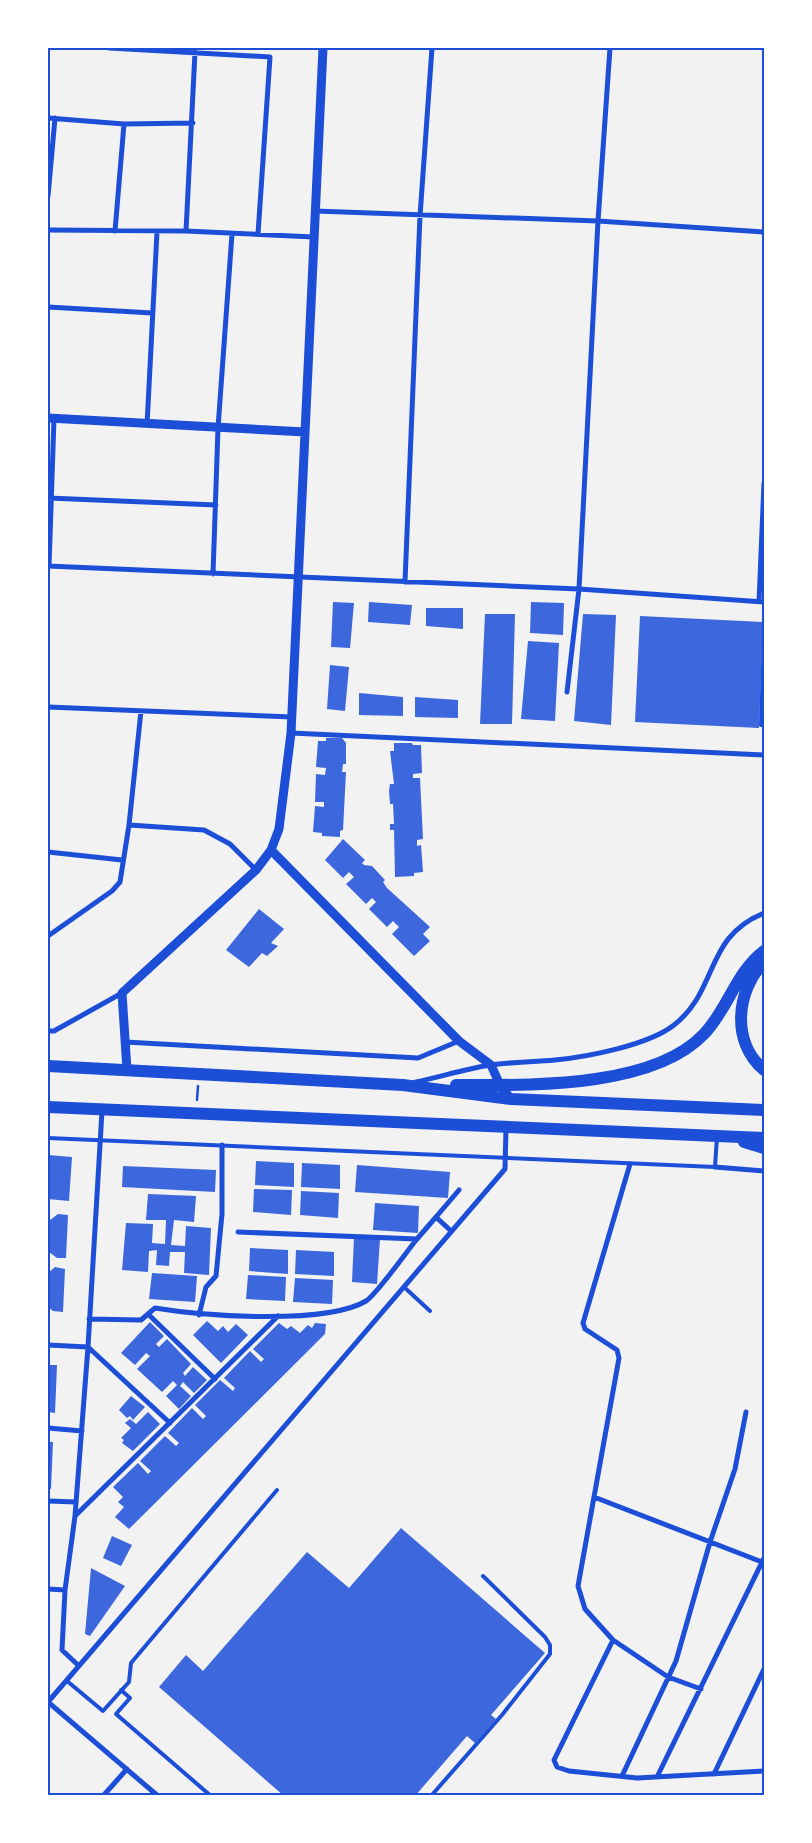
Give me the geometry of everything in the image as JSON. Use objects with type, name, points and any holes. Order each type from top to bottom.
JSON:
[{"type":"main road","points":[[48,1066],[403,1085],[500,1085],[595,1079],[642,1070],[683,1052],[700,1039],[719,1016],[746,969],[764,951]]},
{"type":"main road","points":[[764,962],[754,975],[744,994],[740,1012],[748,1048],[758,1065],[764,1070]]},
{"type":"main road","points":[[403,1085],[511,1099],[764,1110]]},
{"type":"main road","points":[[48,1107],[764,1138]]},
{"type":"main road","points":[[717,1135],[764,1148]]},
{"type":"street","points":[[110,48],[174,49],[270,57],[258,234]]},
{"type":"street","points":[[48,1031],[54,1031],[122,993],[256,870],[272,850],[279,829],[292,717],[323,48]]},
{"type":"street","points":[[404,582],[420,216],[432,48]]},
{"type":"street","points":[[567,692],[579,589],[598,221],[610,48]]},
{"type":"street","points":[[186,231],[193,124],[195,52]]},
{"type":"street","points":[[48,118],[124,124],[193,124]]},
{"type":"street","points":[[48,196],[56,118]]},
{"type":"street","points":[[115,231],[124,124]]},
{"type":"street","points":[[315,211],[598,221],[764,232]]},
{"type":"street","points":[[48,230],[186,231],[314,237]]},
{"type":"street","points":[[147,425],[157,232]]},
{"type":"street","points":[[213,574],[218,428],[232,234]]},
{"type":"street","points":[[48,308],[152,313]]},
{"type":"street","points":[[305,432],[51,419],[48,566],[298,579],[579,589],[762,602],[764,483]]},
{"type":"street","points":[[50,498],[216,505]]},
{"type":"street","points":[[48,707],[292,717]]},
{"type":"street","points":[[48,936],[117,888],[129,825],[141,711]]},
{"type":"street","points":[[291,734],[764,756]]},
{"type":"street","points":[[129,825],[204,830],[230,844],[256,870]]},
{"type":"street","points":[[272,850],[459,1041],[491,1065],[500,1085],[511,1099]]},
{"type":"street","points":[[48,852],[122,860]]},
{"type":"street","points":[[403,1085],[491,1065],[557,1060],[635,1044],[654,1037],[674,1025],[690,1008],[706,984],[721,947],[734,931],[749,919],[764,913]]},
{"type":"street","points":[[122,993],[127,1070]]},
{"type":"street","points":[[125,1042],[418,1058],[459,1041]]},
{"type":"street","points":[[79,1666],[62,1650],[65,1590],[75,1516],[82,1431],[102,1110]]},
{"type":"street","points":[[158,1796],[48,1702],[505,1169],[506,1127]]},
{"type":"street","points":[[199,1315],[206,1287],[216,1276],[222,1214],[222,1145]]},
{"type":"street","points":[[630,1164],[584,1323],[585,1329],[618,1350],[619,1358],[578,1586],[585,1609],[613,1640],[668,1677],[700,1688]]},
{"type":"street","points":[[715,1167],[764,1171]]},
{"type":"street","points":[[89,1319],[140,1320],[155,1308],[199,1315],[278,1316],[344,1311],[368,1300],[417,1238],[459,1190]]},
{"type":"street","points":[[436,1217],[451,1231]]},
{"type":"street","points":[[238,1232],[417,1238]]},
{"type":"street","points":[[148,1314],[215,1379]]},
{"type":"street","points":[[75,1516],[278,1316]]},
{"type":"street","points":[[48,1345],[88,1346],[170,1424]]},
{"type":"street","points":[[622,1776],[676,1661],[710,1542],[736,1469],[746,1412]]},
{"type":"street","points":[[48,1428],[82,1431]]},
{"type":"street","points":[[594,1497],[710,1542],[764,1560],[657,1777]]},
{"type":"street","points":[[48,1502],[76,1502]]},
{"type":"street","points":[[48,1589],[65,1590]]},
{"type":"street","points":[[613,1640],[554,1760],[557,1767],[569,1771],[657,1777],[764,1771]]},
{"type":"street","points":[[714,1774],[764,1669]]},
{"type":"street","points":[[103,1796],[127,1769]]},
{"type":"lane","points":[[761,725],[764,640]]},
{"type":"lane","points":[[48,1138],[506,1160],[715,1167],[717,1135]]},
{"type":"lane","points":[[404,1286],[430,1311]]},
{"type":"lane","points":[[67,1681],[103,1711],[129,1682],[131,1663],[277,1490]]},
{"type":"lane","points":[[431,1796],[502,1715],[550,1654],[550,1645],[545,1636],[483,1576]]},
{"type":"lane","points":[[121,1690],[130,1698],[116,1714],[211,1796]]},
{"type":"building","points":[[333,602],[354,603],[350,648],[331,647]]},
{"type":"building","points":[[369,602],[412,605],[410,625],[368,622]]},
{"type":"building","points":[[531,602],[564,603],[563,635],[530,633]]},
{"type":"building","points":[[426,608],[463,608],[463,629],[426,626]]},
{"type":"building","points":[[485,614],[515,614],[512,724],[480,724]]},
{"type":"building","points":[[583,614],[616,615],[611,725],[574,721]]},
{"type":"building","points":[[640,616],[763,622],[759,728],[635,722]]},
{"type":"building","points":[[528,641],[559,643],[555,721],[521,719]]},
{"type":"building","points":[[330,665],[349,667],[345,711],[327,709]]},
{"type":"building","points":[[359,693],[403,697],[403,716],[359,715]]},
{"type":"building","points":[[415,697],[458,700],[458,718],[415,717]]},
{"type":"building","points":[[326,738],[342,738],[346,743],[346,764],[343,764],[342,772],[346,772],[343,830],[340,831],[340,837],[322,836],[322,833],[313,832],[315,806],[324,807],[324,802],[315,802],[316,774],[325,775],[326,768],[316,767],[318,741],[326,741]]},
{"type":"building","points":[[394,743],[421,745],[422,773],[413,774],[413,778],[420,778],[423,839],[417,840],[417,846],[421,845],[423,872],[414,873],[414,876],[395,877],[394,830],[390,830],[390,824],[394,824],[393,804],[390,804],[389,791],[390,784],[394,784],[390,751],[394,751]]},
{"type":"building","points":[[343,839],[365,860],[362,863],[372,866],[385,880],[383,882],[387,888],[430,927],[423,934],[430,941],[414,956],[392,934],[399,927],[393,921],[387,927],[369,909],[376,902],[372,898],[366,904],[346,884],[354,877],[349,872],[343,878],[325,860]]},
{"type":"building","points":[[259,909],[284,929],[271,943],[278,946],[267,956],[262,953],[249,967],[226,950]]},
{"type":"building","points":[[48,1155],[72,1157],[69,1201],[48,1199]]},
{"type":"building","points":[[256,1161],[294,1163],[294,1187],[255,1185]]},
{"type":"building","points":[[302,1163],[340,1165],[340,1189],[301,1187]]},
{"type":"building","points":[[357,1165],[450,1172],[448,1198],[355,1192]]},
{"type":"building","points":[[123,1166],[216,1170],[215,1192],[122,1187]]},
{"type":"building","points":[[254,1189],[292,1190],[291,1215],[253,1212]]},
{"type":"building","points":[[301,1191],[339,1193],[338,1218],[300,1215]]},
{"type":"building","points":[[148,1194],[196,1196],[194,1222],[174,1220],[171,1245],[185,1246],[186,1226],[211,1228],[209,1275],[184,1273],[185,1252],[170,1252],[169,1266],[156,1265],[157,1250],[149,1251],[148,1272],[122,1270],[126,1223],[153,1224],[152,1243],[165,1244],[166,1220],[146,1220]]},
{"type":"building","points":[[375,1203],[419,1206],[418,1233],[373,1230]]},
{"type":"building","points":[[58,1214],[68,1215],[66,1258],[57,1258],[49,1252],[50,1220]]},
{"type":"building","points":[[354,1237],[380,1239],[377,1284],[352,1282]]},
{"type":"building","points":[[250,1248],[288,1250],[288,1274],[249,1271]]},
{"type":"building","points":[[296,1250],[334,1252],[334,1276],[295,1274]]},
{"type":"building","points":[[55,1267],[65,1269],[63,1312],[53,1311],[48,1307],[48,1273]]},
{"type":"building","points":[[152,1273],[197,1276],[195,1302],[149,1299]]},
{"type":"building","points":[[248,1275],[286,1277],[285,1301],[246,1299]]},
{"type":"building","points":[[295,1278],[333,1280],[332,1304],[293,1302]]},
{"type":"building","points":[[207,1321],[218,1331],[223,1326],[228,1332],[236,1324],[248,1335],[221,1363],[193,1335]]},
{"type":"building","points":[[150,1322],[164,1336],[156,1344],[159,1347],[167,1339],[191,1364],[183,1373],[185,1376],[193,1367],[207,1380],[194,1393],[183,1382],[180,1386],[191,1396],[179,1409],[166,1396],[177,1385],[173,1381],[162,1392],[137,1369],[150,1356],[146,1353],[135,1365],[121,1353]]},
{"type":"building","points":[[279,1323],[287,1329],[291,1326],[300,1333],[308,1325],[312,1328],[315,1323],[326,1324],[325,1334],[129,1529],[115,1517],[124,1507],[118,1502],[123,1497],[113,1487],[138,1463],[148,1474],[151,1471],[140,1461],[165,1436],[176,1446],[179,1443],[168,1433],[192,1408],[203,1419],[206,1416],[195,1405],[220,1380],[233,1391],[235,1388],[224,1378],[250,1351],[261,1362],[264,1359],[253,1349]]},
{"type":"building","points":[[48,1365],[57,1365],[55,1413],[48,1412]]},
{"type":"building","points":[[131,1396],[145,1407],[133,1420],[130,1416],[127,1418],[119,1410]]},
{"type":"building","points":[[148,1412],[160,1424],[133,1451],[122,1443],[124,1440],[121,1438],[131,1428],[125,1423],[130,1419],[136,1424]]},
{"type":"building","points":[[48,1442],[53,1442],[51,1489],[48,1489]]},
{"type":"building","points":[[401,1528],[545,1653],[491,1715],[496,1719],[475,1743],[467,1736],[415,1796],[284,1796],[159,1687],[186,1655],[203,1671],[307,1552],[349,1588]]},
{"type":"building","points":[[112,1536],[132,1545],[121,1566],[103,1558]]},
{"type":"building","points":[[91,1568],[125,1586],[90,1636],[85,1634]]}]
